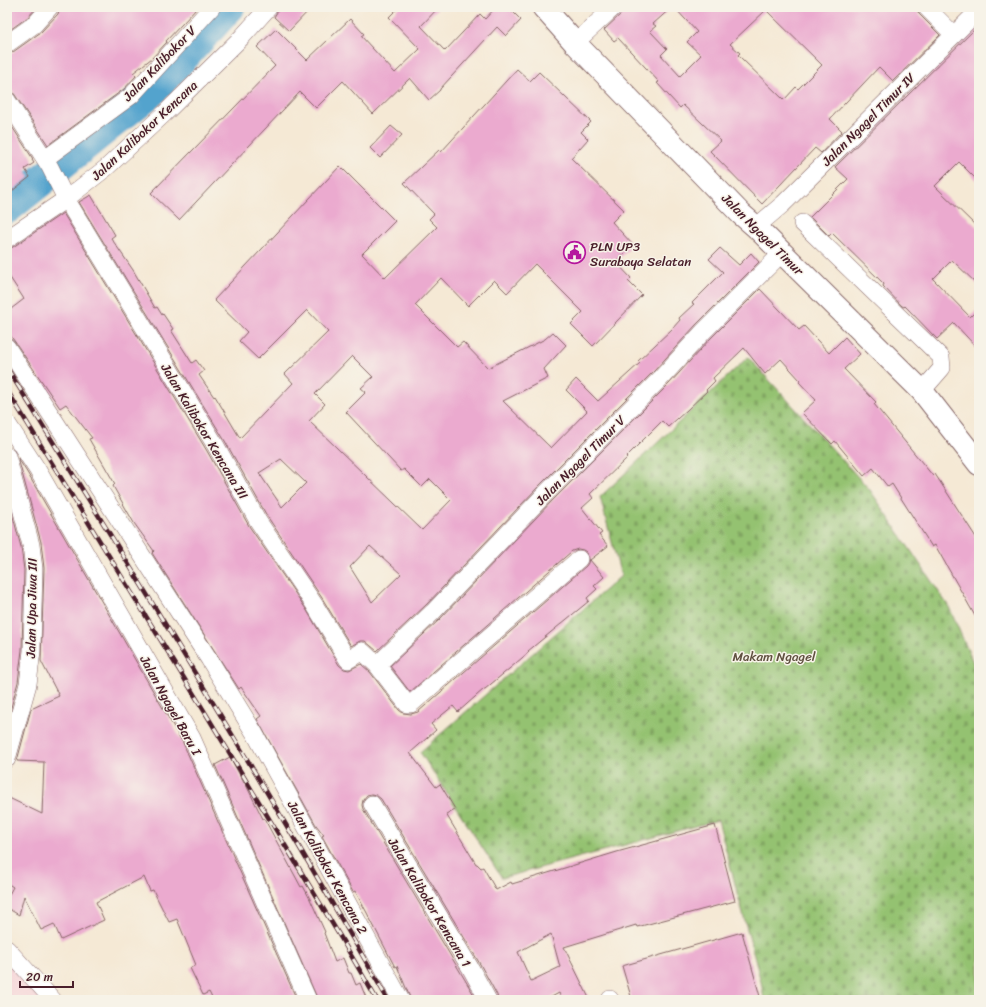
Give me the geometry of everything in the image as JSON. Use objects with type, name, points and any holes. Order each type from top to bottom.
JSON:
[{"type":"street","points":[[7,44],[35,24],[50,7]]},
{"type":"street","name":"Jalan Kalibokor V","points":[[50,168],[131,96],[212,7]]},
{"type":"street","name":"Jalan Kalibokor Kencana","points":[[7,239],[66,199],[106,168],[164,114],[242,37],[269,7]]},
{"type":"street","name":"Jalan Ngagel Timur","points":[[543,7],[741,214],[922,391],[979,464]]},
{"type":"street","points":[[576,43],[614,7]]},
{"type":"street","points":[[926,7],[954,35]]},
{"type":"street","name":"Jalan Ngagel Timur IV","points":[[756,227],[783,204],[979,10]]},
{"type":"street","name":"Jalan Kalibokor Kencana III","points":[[7,100],[50,168],[66,199],[216,446],[258,521],[349,660],[362,650],[377,665]]},
{"type":"street","points":[[802,223],[941,357],[942,368],[922,391]]},
{"type":"street","name":"Jalan Ngagel Timur V","points":[[377,665],[433,612],[545,494],[662,378],[703,332],[782,253]]},
{"type":"street","name":"Jalan Kalibokor Kencana 2","points":[[7,348],[210,659],[255,734],[401,1000]]},
{"type":"street","name":"Jalan Ngagel Baru I","points":[[7,423],[37,469],[192,738],[308,1000]]},
{"type":"street","name":"Jalan Upa Jiwa III","points":[[7,456],[31,545],[34,569],[32,651],[28,684],[7,759]]},
{"type":"street","points":[[377,665],[407,704],[411,704],[579,559]]},
{"type":"street","name":"Jalan Kalibokor Kencana 1","points":[[372,804],[488,1000]]},
{"type":"street","points":[[7,949],[53,1000]]},
{"type":"shaded area","points":[[7,960],[29,982],[41,1000],[7,1000]]},
{"type":"green space","name":"Makam Ngagel","points":[[748,357],[870,490],[949,607],[979,676],[979,1000],[764,1000],[761,982],[718,820],[502,878],[420,752],[621,576],[600,497]]},
{"type":"building","points":[[7,7],[37,7],[28,17],[7,32]]},
{"type":"building","points":[[60,7],[198,7],[152,58],[133,73],[136,76],[124,89],[48,145],[15,95],[12,91],[7,90],[7,54],[13,52],[41,32],[58,14]]},
{"type":"building","points":[[279,7],[312,7],[289,31],[274,17]]},
{"type":"building","points":[[399,7],[439,7],[421,26],[445,51],[480,14],[485,19],[496,7],[508,7],[521,20],[506,36],[497,27],[440,90],[429,100],[410,78],[373,114],[343,81],[316,108],[300,92],[179,220],[151,193],[275,66],[257,47],[276,29],[307,60],[350,19],[364,34],[361,36],[395,73],[420,49],[389,17]]},
{"type":"building","points":[[624,7],[672,7],[653,24],[656,26],[650,31],[667,49],[661,55],[680,76],[701,55],[687,42],[697,32],[674,7],[916,7],[919,14],[940,35],[893,81],[879,67],[830,119],[842,131],[821,153],[815,148],[762,204],[710,151],[721,141],[683,105],[680,108],[657,83],[659,82],[618,38],[614,41],[604,30],[621,14]],"holes":[[[766,10],[822,65],[798,89],[796,87],[784,100],[738,55],[740,53],[730,44]]]},
{"type":"building","points":[[979,25],[979,182],[959,162],[935,186],[979,229],[979,286],[952,260],[933,279],[970,317],[979,308],[979,350],[954,323],[937,339],[905,306],[902,306],[883,286],[884,284],[832,233],[829,236],[810,217],[848,179],[835,167]]},
{"type":"building","points":[[517,69],[530,81],[539,72],[591,122],[581,132],[588,139],[571,158],[624,210],[612,222],[633,245],[616,262],[631,278],[628,281],[642,295],[593,346],[571,324],[583,312],[535,264],[507,293],[494,280],[468,306],[441,278],[415,305],[457,347],[463,342],[488,368],[545,339],[553,332],[566,345],[544,369],[548,378],[503,401],[551,448],[587,411],[566,390],[576,379],[598,401],[640,363],[638,361],[672,329],[680,320],[679,318],[694,304],[692,303],[723,272],[709,259],[720,248],[739,265],[751,253],[759,262],[696,325],[655,370],[538,487],[426,605],[377,651],[365,641],[360,641],[351,646],[322,598],[267,516],[225,441],[79,202],[91,195],[115,235],[111,238],[133,270],[155,308],[157,307],[162,315],[163,314],[173,329],[171,330],[192,363],[196,360],[204,371],[199,375],[214,397],[215,396],[240,438],[293,383],[285,374],[328,332],[307,310],[258,359],[239,341],[247,332],[214,300],[340,166],[395,221],[362,254],[385,278],[437,227],[429,219],[434,214],[404,183],[439,150],[441,152]],"holes":[[[352,356],[373,377],[361,388],[366,392],[346,412],[401,471],[404,469],[422,487],[430,479],[451,500],[422,530],[309,421],[325,404],[315,394]],[[281,459],[306,483],[282,507],[259,473]],[[370,546],[401,574],[372,602],[350,567]]]},
{"type":"building","points":[[7,119],[33,159],[32,160],[34,163],[25,169],[30,177],[7,195]]},
{"type":"building","points":[[391,126],[402,135],[380,158],[370,148]]},
{"type":"building","points":[[63,213],[207,451],[249,526],[306,609],[339,665],[344,669],[349,670],[361,664],[370,672],[399,710],[403,713],[411,714],[418,712],[586,566],[589,558],[586,552],[578,549],[572,551],[410,692],[390,666],[440,619],[552,501],[669,384],[710,339],[760,289],[799,330],[804,326],[829,353],[845,337],[860,354],[844,369],[876,402],[874,404],[933,476],[935,474],[979,542],[979,623],[935,545],[932,547],[892,484],[888,487],[873,468],[864,476],[835,441],[832,444],[802,413],[816,400],[799,382],[800,380],[781,359],[765,374],[744,348],[713,378],[715,381],[706,390],[707,391],[687,410],[668,427],[662,421],[590,494],[593,498],[582,508],[602,533],[599,535],[608,546],[590,560],[604,577],[594,586],[597,589],[587,598],[589,601],[528,651],[529,652],[458,712],[453,706],[431,724],[436,730],[410,753],[436,787],[440,784],[455,809],[446,814],[476,864],[481,868],[483,867],[496,890],[511,882],[512,884],[617,852],[715,825],[735,901],[637,927],[636,925],[564,947],[590,1000],[562,1000],[559,993],[546,1000],[498,1000],[497,995],[480,964],[381,799],[376,795],[367,795],[363,800],[363,809],[477,1000],[411,1000],[397,966],[395,967],[355,891],[353,892],[322,836],[324,835],[316,825],[257,719],[261,716],[241,687],[239,689],[152,553],[154,551],[134,523],[113,486],[115,484],[89,439],[92,438],[66,404],[60,408],[7,331],[7,312],[24,299],[7,273],[7,249],[13,247]],"holes":[[[551,934],[560,967],[531,981],[518,952]]]},
{"type":"building","points":[[18,458],[183,743],[297,1000],[213,1000],[209,992],[203,995],[190,968],[196,965],[177,919],[169,922],[153,890],[150,891],[144,877],[96,902],[104,920],[61,940],[54,924],[41,930],[24,896],[19,915],[7,908],[7,898],[13,887],[7,883],[7,797],[42,814],[44,762],[17,761],[31,709],[59,696],[41,661],[44,568],[41,542]]},
{"type":"building","points":[[7,494],[21,547],[24,570],[22,650],[18,682],[7,722]]},
{"type":"building","points":[[230,757],[301,887],[303,886],[310,899],[325,932],[324,933],[335,962],[343,958],[356,985],[360,983],[367,1000],[318,1000],[215,765]]},
{"type":"building","points":[[742,932],[761,1000],[632,1000],[622,966]]},
{"type":"waterway","points":[[7,208],[154,89],[229,7]]},
{"type":"railway","points":[[7,368],[153,603],[295,840],[388,1000]]},
{"type":"railway","points":[[7,390],[203,709],[377,1000]]},
{"type":"place","name":"PLN UP3 Surabaya Selatan","points":[[574,253]]}]
